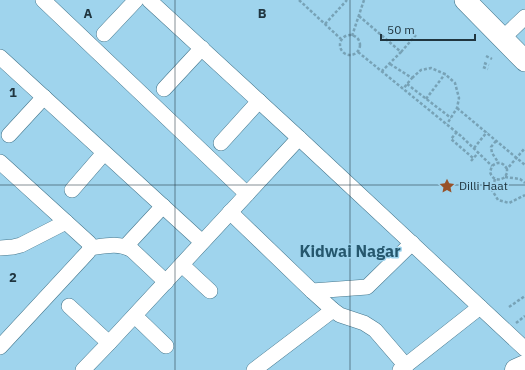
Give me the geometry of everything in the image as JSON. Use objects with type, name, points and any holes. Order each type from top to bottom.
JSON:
[{"type":"highway","points":[[516,370],[525,366]]},
{"type":"street","points":[[43,0],[247,194]]},
{"type":"street","points":[[104,34],[136,0]]},
{"type":"street","points":[[149,0],[525,349]]},
{"type":"street","points":[[465,0],[525,61]]},
{"type":"street","points":[[503,38],[525,17]]},
{"type":"street","points":[[164,89],[202,48]]},
{"type":"street","points":[[0,57],[202,242]]},
{"type":"street","points":[[9,135],[44,97]]},
{"type":"street","points":[[221,143],[259,101]]},
{"type":"street","points":[[83,370],[135,316],[299,138]]},
{"type":"street","points":[[72,190],[104,153]]},
{"type":"street","points":[[0,162],[88,243],[90,248]]},
{"type":"street","points":[[126,246],[163,206]]},
{"type":"street","points":[[230,212],[332,310],[340,315],[364,323],[375,330],[403,368],[480,307]]},
{"type":"street","points":[[0,248],[21,245],[66,222]]},
{"type":"street","points":[[312,292],[367,287],[412,243]]},
{"type":"street","points":[[90,248],[119,245],[126,246],[166,282]]},
{"type":"street","points":[[0,347],[52,292],[90,248]]},
{"type":"street","points":[[182,265],[210,291]]},
{"type":"street","points":[[69,306],[109,343]]},
{"type":"street","points":[[254,370],[332,310]]},
{"type":"street","points":[[135,316],[166,346]]},
{"type":"path","points":[[299,0],[341,39]]},
{"type":"path","points":[[325,24],[347,0]]},
{"type":"path","points":[[352,36],[364,0]]},
{"type":"path","points":[[359,16],[401,52]]},
{"type":"path","points":[[382,71],[416,35]]},
{"type":"path","points":[[346,36],[352,36],[358,40],[358,52],[352,55],[345,54],[339,46],[341,39],[346,36]]},
{"type":"path","points":[[358,52],[457,132],[492,166]]},
{"type":"path","points":[[486,56],[492,59]]},
{"type":"path","points":[[484,63],[489,65]]},
{"type":"path","points":[[390,64],[412,78]]},
{"type":"path","points":[[483,67],[488,69]]},
{"type":"path","points":[[403,89],[421,70],[431,68],[445,74],[455,83],[459,98],[457,108],[447,124]]},
{"type":"path","points":[[426,99],[445,74]]},
{"type":"path","points":[[407,84],[451,118]]},
{"type":"path","points":[[457,108],[525,165]]},
{"type":"path","points":[[457,132],[451,139],[473,158]]},
{"type":"path","points":[[474,148],[487,132]]},
{"type":"path","points":[[496,141],[491,147],[492,153],[498,162],[502,163],[507,169]]},
{"type":"path","points":[[506,176],[507,169],[525,148]]},
{"type":"path","points":[[471,161],[478,152]]},
{"type":"path","points":[[498,162],[492,166],[490,172],[492,177],[495,179],[502,179],[506,176],[520,179],[525,183]]},
{"type":"path","points":[[495,179],[492,190],[498,200],[509,203],[525,195]]},
{"type":"path","points":[[510,307],[525,296]]},
{"type":"path","points":[[512,325],[525,316]]},
{"type":"place","name":"Dilli Haat","points":[[447,186]]},
{"type":"district","name":"Kidwai Nagar","points":[[350,251]]}]
